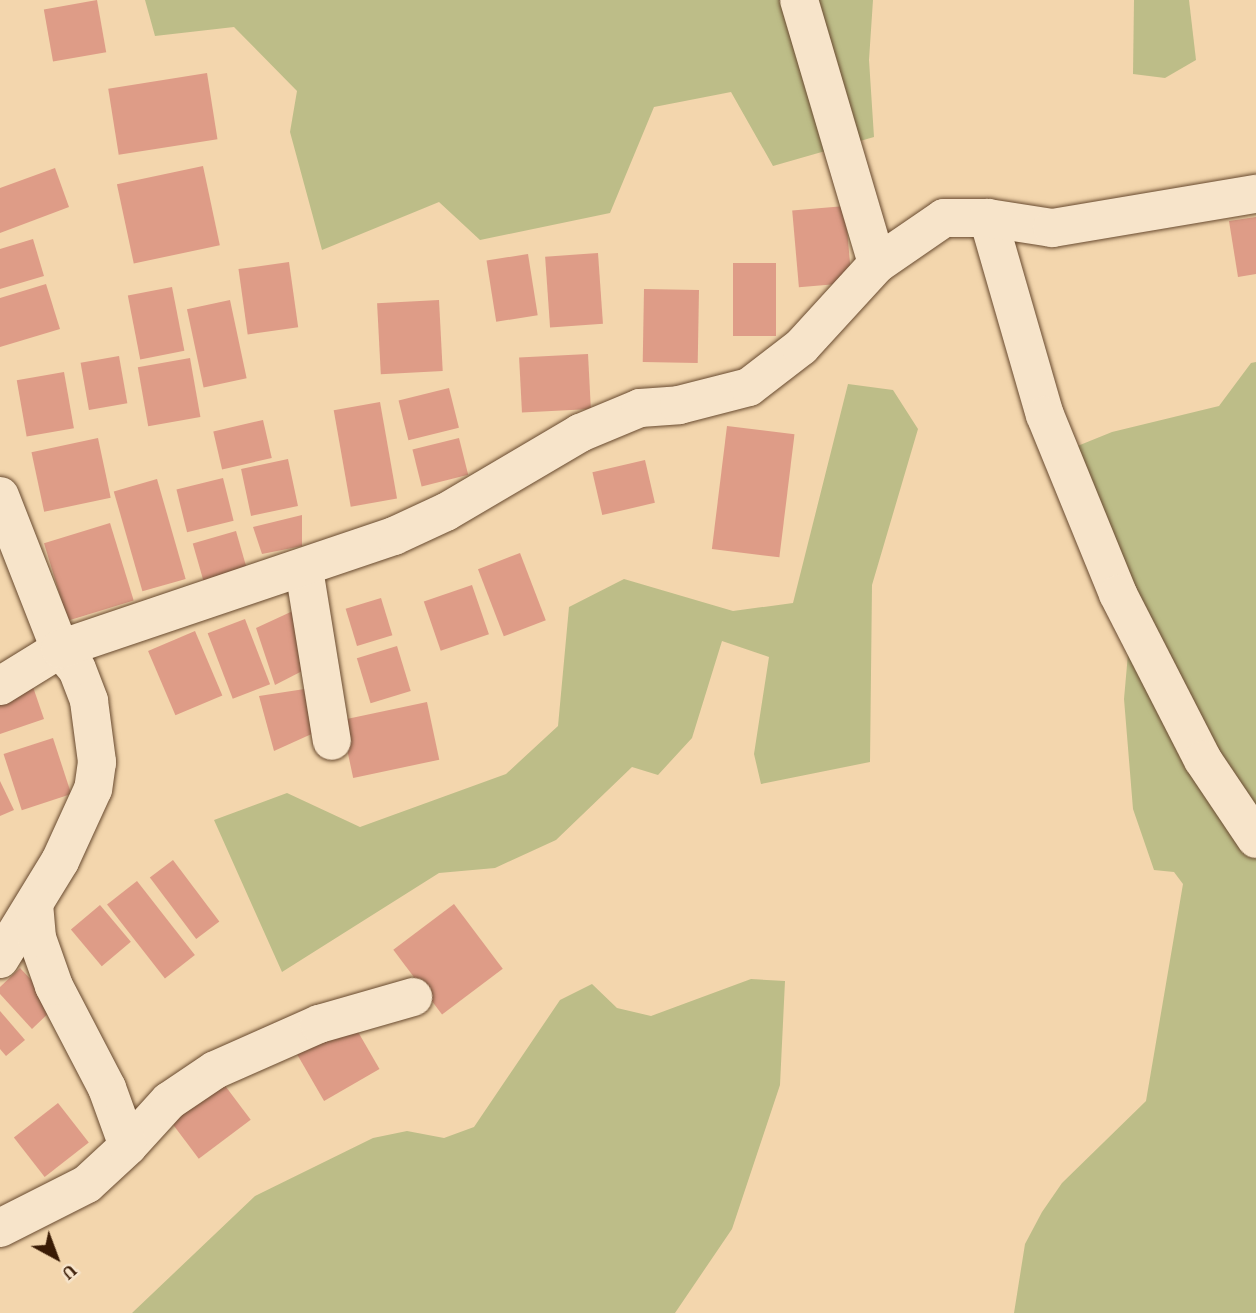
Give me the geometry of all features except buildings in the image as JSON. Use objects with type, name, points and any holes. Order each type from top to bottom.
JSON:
[{"type":"street","points":[[799,0],[877,264]]},
{"type":"street","points":[[0,686],[60,649],[304,569],[446,512],[580,433],[639,408],[679,405],[749,387],[801,347],[877,264],[944,218],[988,218],[1052,228],[1256,194]]},
{"type":"street","points":[[988,218],[1045,415],[1118,594],[1203,760],[1256,839]]},
{"type":"street","points":[[0,496],[60,649],[77,669],[89,701],[97,762],[81,817],[34,905],[0,959]]},
{"type":"street","points":[[304,569],[332,741]]},
{"type":"street","points":[[34,905],[37,938],[54,986],[98,1067],[128,1146]]},
{"type":"street","points":[[0,1228],[87,1184],[128,1146],[169,1101],[215,1070],[318,1024],[414,997]]},
{"type":"green space","points":[[145,0],[873,0],[869,60],[874,137],[773,166],[731,92],[654,107],[610,213],[480,240],[439,202],[322,250],[290,132],[297,91],[234,27],[155,36]]},
{"type":"green space","points":[[1134,0],[1189,0],[1196,60],[1165,78],[1133,74]]},
{"type":"green space","points":[[1256,362],[1256,1313],[1014,1313],[1025,1244],[1042,1212],[1062,1183],[1146,1101],[1183,884],[1174,872],[1154,870],[1133,809],[1124,699],[1134,586],[1075,447],[1112,432],[1219,406],[1251,363]]},
{"type":"green space","points":[[848,384],[893,390],[918,429],[872,585],[870,762],[761,784],[754,754],[769,657],[722,641],[692,738],[658,775],[632,767],[556,840],[495,868],[439,873],[282,972],[214,820],[287,793],[360,827],[506,774],[558,726],[569,607],[624,579],[733,611],[793,603]]},
{"type":"green space","points":[[751,979],[785,981],[780,1085],[732,1229],[675,1313],[132,1313],[255,1196],[373,1138],[407,1131],[444,1138],[474,1127],[560,1000],[592,984],[617,1008],[651,1016]]}]
